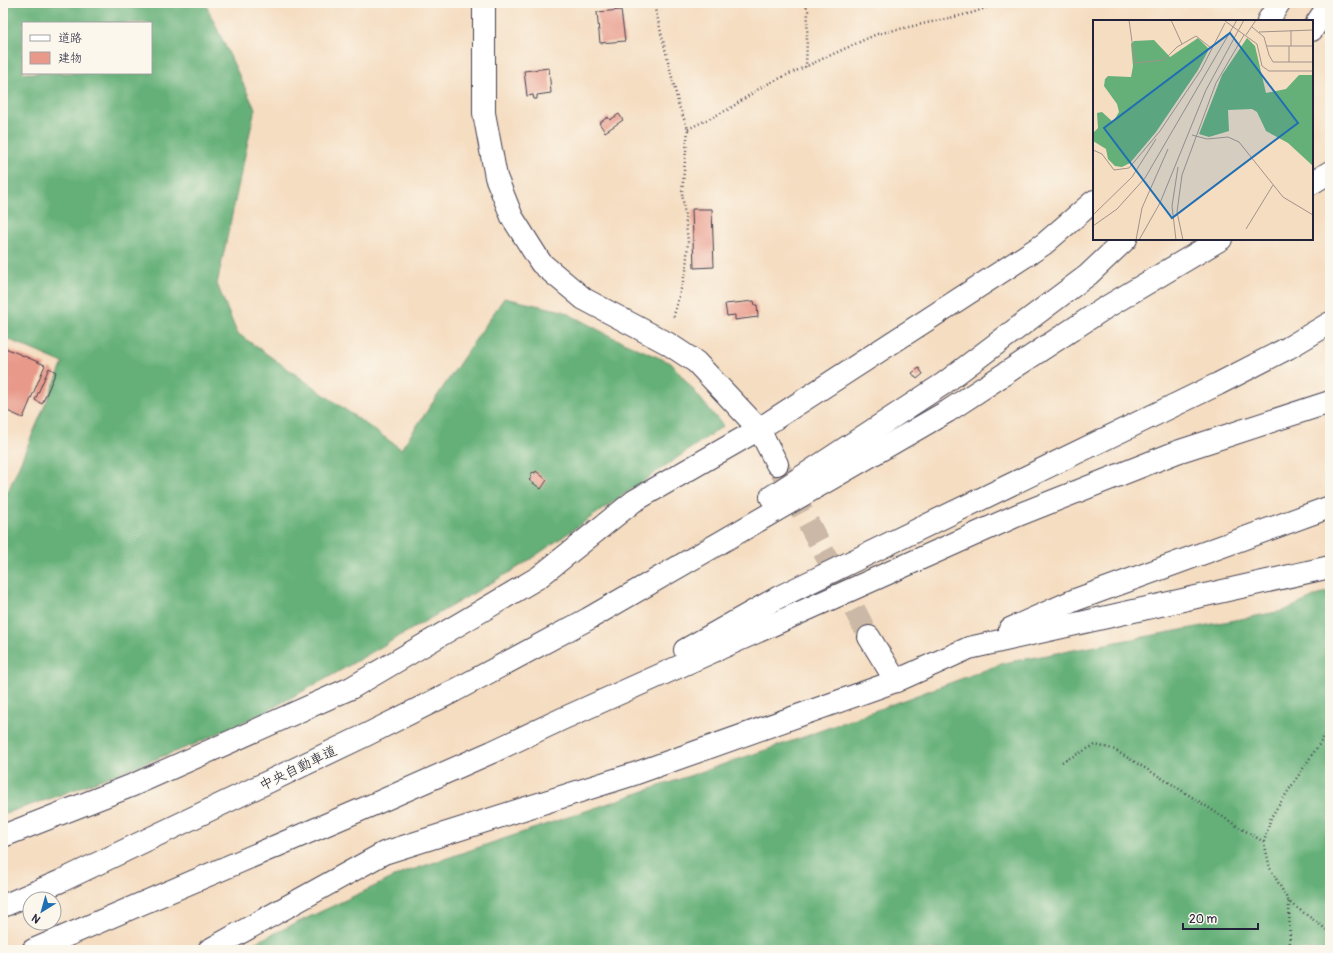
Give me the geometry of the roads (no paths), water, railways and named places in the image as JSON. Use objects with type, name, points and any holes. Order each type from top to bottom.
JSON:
[{"type":"main road","points":[[484,3],[484,113],[496,176],[512,217],[541,263],[584,299],[667,343],[696,362],[759,429],[777,464]]},
{"type":"main road","points":[[1269,20],[1279,3]]},
{"type":"main road","points":[[1313,28],[1330,3]]},
{"type":"main road","points":[[1313,182],[1330,172]]},
{"type":"main road","points":[[3,836],[133,785],[351,688],[539,577],[634,501],[759,429],[1044,244],[1093,202]]},
{"type":"main road","points":[[588,619],[943,384],[1088,275],[1125,240]]},
{"type":"main road","points":[[588,619],[948,411],[1105,308],[1219,240]]},
{"type":"main road","points":[[562,719],[779,597],[1218,384],[1288,348],[1330,323]]},
{"type":"main road","points":[[33,950],[379,802],[1018,515],[1177,452],[1330,402]]},
{"type":"main road","points":[[209,950],[384,853],[634,774],[896,681],[1075,600],[1330,507]]},
{"type":"main road","points":[[969,648],[1330,568]]},
{"type":"main road","name":"中央自動車道","points":[[3,906],[61,881],[366,735],[452,692],[588,619]]},
{"type":"main road","points":[[869,637],[896,681]]},
{"type":"tunnel","points":[[777,464],[869,637]]}]
